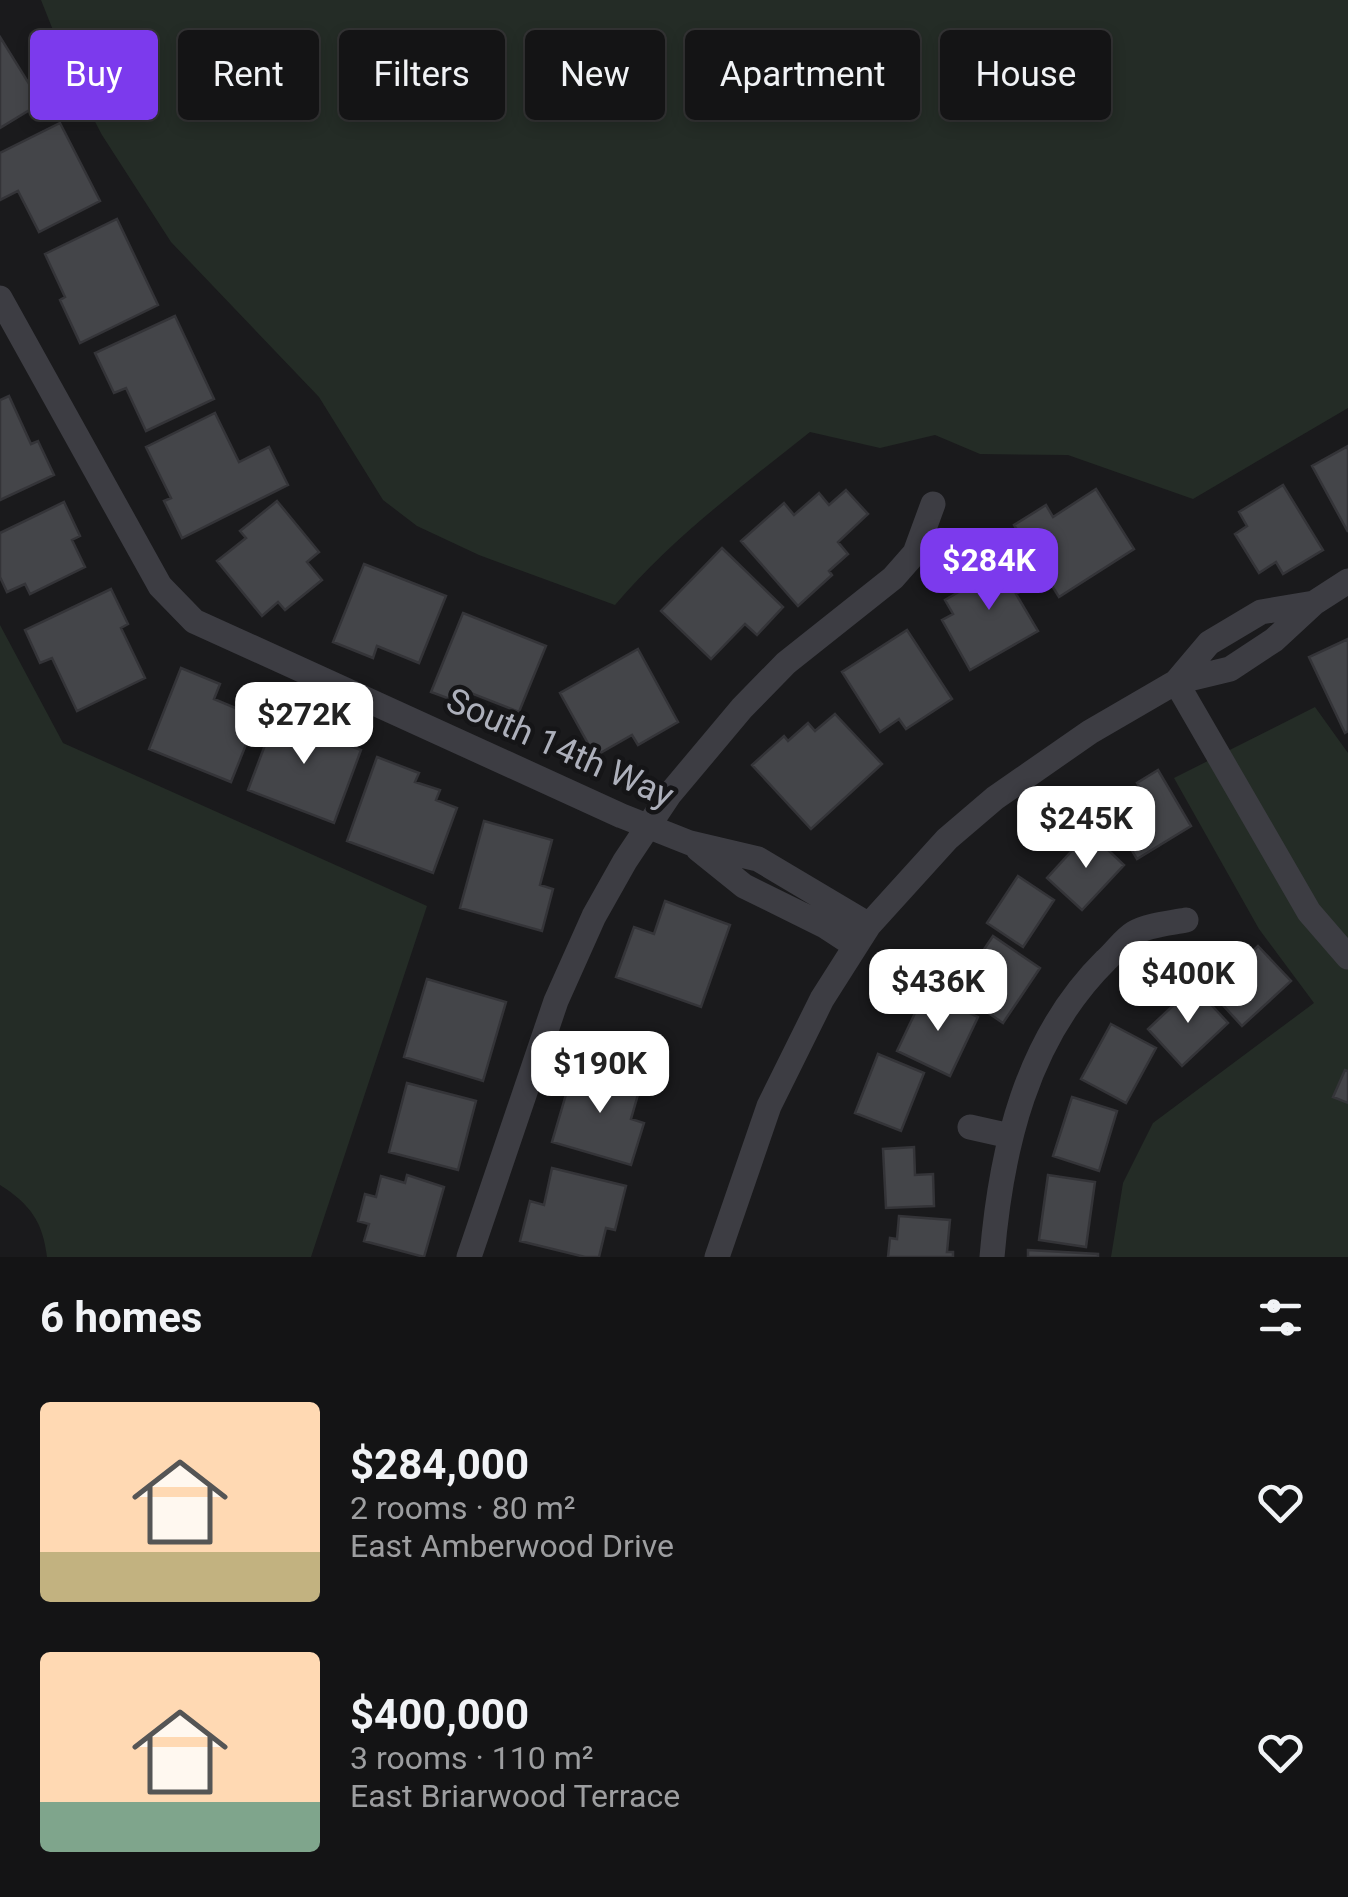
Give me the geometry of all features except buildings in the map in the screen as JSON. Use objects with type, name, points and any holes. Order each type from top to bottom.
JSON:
[{"type":"street","name":"South 14th Way","points":[[0,298],[160,586],[184,614],[648,826],[690,843],[758,859],[862,935]]},
{"type":"street","points":[[469,1257],[568,972],[594,916],[648,826],[702,752],[786,663],[893,578],[915,553],[933,504]]},
{"type":"street","points":[[716,1257],[785,1070],[862,935],[947,839],[996,798],[1090,732],[1176,682],[1230,669],[1274,640],[1314,603],[1348,581]]},
{"type":"street","points":[[1176,682],[1209,643],[1260,612],[1314,603]]},
{"type":"street","points":[[1238,626],[1254,654]]},
{"type":"street","points":[[1176,682],[1309,912],[1348,957]]},
{"type":"street","name":"South 14th Way","points":[[690,843],[744,886],[825,926],[862,935]]},
{"type":"street","points":[[767,897],[780,872]]},
{"type":"street","points":[[992,1257],[1010,1136],[1024,1086],[1050,1032],[1088,978],[1135,932],[1186,920]]},
{"type":"street","points":[[970,1128],[1010,1136]]},
{"type":"shaded area","points":[[41,0],[1348,0],[1348,408],[1193,499],[1068,455],[980,454],[935,435],[880,448],[810,432],[683,535],[615,605],[479,555],[417,526],[383,500],[319,397],[171,242],[94,120],[158,120],[158,30],[53,30]]},
{"type":"shaded area","points":[[0,625],[63,743],[427,906],[311,1257],[47,1257],[33,1215],[0,1185]]},
{"type":"shaded area","points":[[1315,707],[1348,753],[1348,1257],[1111,1257],[1123,1183],[1153,1123],[1314,1003],[1259,929],[1174,778]]}]
